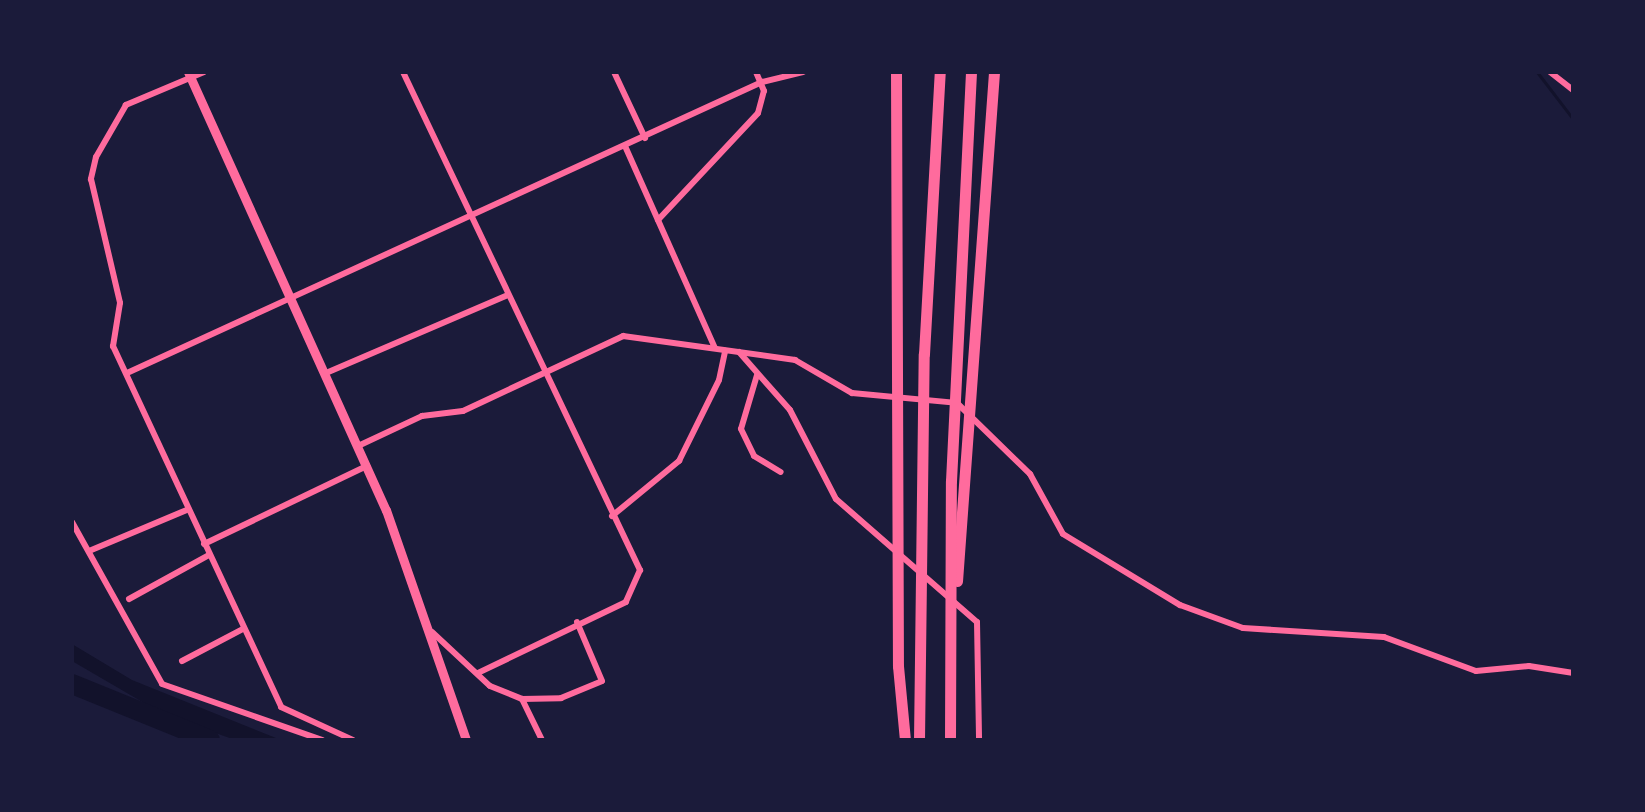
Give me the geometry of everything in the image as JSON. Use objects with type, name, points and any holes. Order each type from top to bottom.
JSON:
[{"type":"highway","points":[[896,72],[898,666],[905,740]]},
{"type":"highway","points":[[919,740],[918,668],[929,252],[940,72]]},
{"type":"highway","points":[[950,740],[958,256],[971,72]]},
{"type":"highway","points":[[950,666],[985,136],[994,72]]},
{"type":"main road","points":[[190,75],[367,466],[432,632],[466,740]]},
{"type":"street","points":[[204,72],[190,75],[115,115],[91,179],[120,303],[113,346],[243,629],[288,714],[353,740]]},
{"type":"street","points":[[403,72],[612,516],[640,583],[626,602],[577,622],[478,673]]},
{"type":"street","points":[[614,72],[645,138]]},
{"type":"street","points":[[658,220],[741,136],[758,113],[762,82],[756,72]]},
{"type":"street","points":[[127,373],[762,82],[803,72]]},
{"type":"street","points":[[1550,72],[1573,90]]},
{"type":"street","points":[[625,146],[715,348]]},
{"type":"street","points":[[326,373],[506,296]]},
{"type":"street","points":[[358,446],[406,421],[463,411],[623,336],[795,360],[852,393],[957,403],[1030,474],[1063,534],[1180,605],[1243,628],[1384,637],[1476,671],[1529,666],[1573,673]]},
{"type":"street","points":[[612,516],[679,461],[719,380],[725,351]]},
{"type":"street","points":[[739,352],[790,410],[828,487],[858,524],[977,622],[979,740]]},
{"type":"street","points":[[757,375],[741,429],[754,456],[781,472]]},
{"type":"street","points":[[204,544],[367,466]]},
{"type":"street","points":[[89,551],[189,509]]},
{"type":"street","points":[[72,522],[162,684],[322,740]]},
{"type":"street","points":[[129,599],[209,555]]},
{"type":"street","points":[[432,632],[478,673],[522,699],[561,698],[602,681],[577,622]]},
{"type":"street","points":[[182,661],[243,629]]},
{"type":"street","points":[[522,699],[542,740]]},
{"type":"shaded area","points":[[72,644],[132,680],[281,740],[235,740],[163,714],[72,661]]},
{"type":"waterway","points":[[1537,72],[1573,119]]},
{"type":"waterway","points":[[72,684],[210,740]]}]
